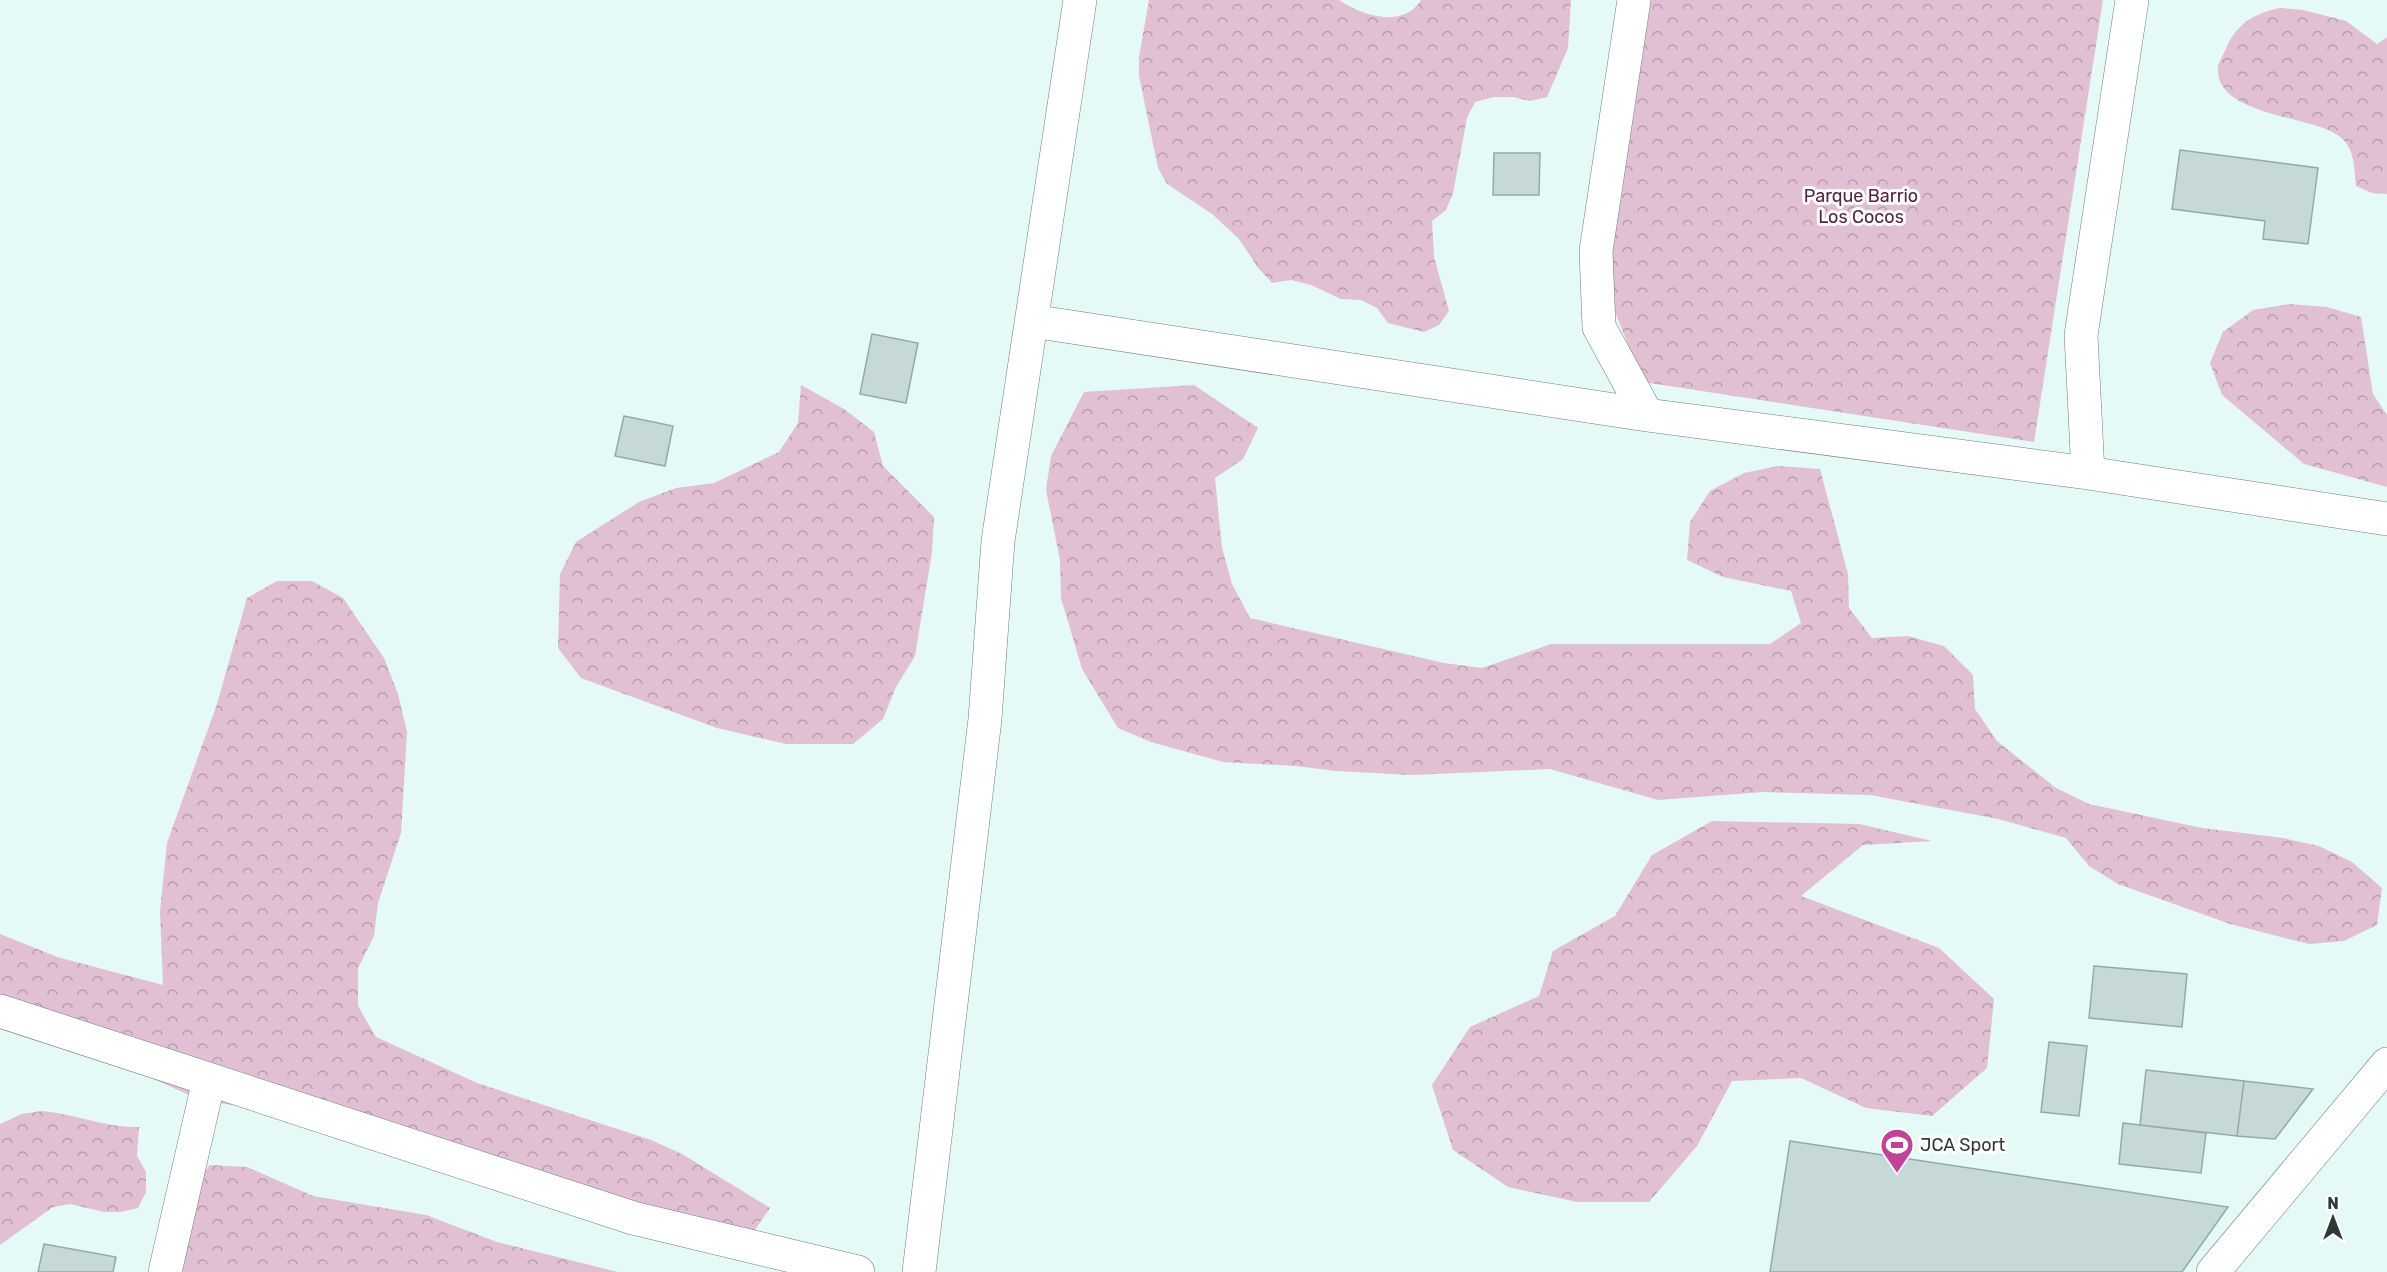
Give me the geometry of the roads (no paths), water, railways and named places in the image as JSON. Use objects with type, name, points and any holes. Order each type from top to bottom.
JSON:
[{"type":"street","points":[[919,1272],[985,719],[998,541],[1080,0]]},
{"type":"street","points":[[1634,0],[1596,251],[1599,327],[1647,415]]},
{"type":"street","points":[[2088,473],[2081,334],[2132,0]]},
{"type":"street","points":[[1032,321],[1647,415],[2088,473],[2387,519]]},
{"type":"street","points":[[0,1011],[633,1218],[858,1272]]},
{"type":"street","points":[[2213,1272],[2387,1064]]},
{"type":"street","points":[[165,1272],[209,1080]]},
{"type":"place","name":"JCA Sport","points":[[1897,1174]]},
{"type":"park label","name":"Parque Barrio Los Cocos","points":[[1861,206]]}]
